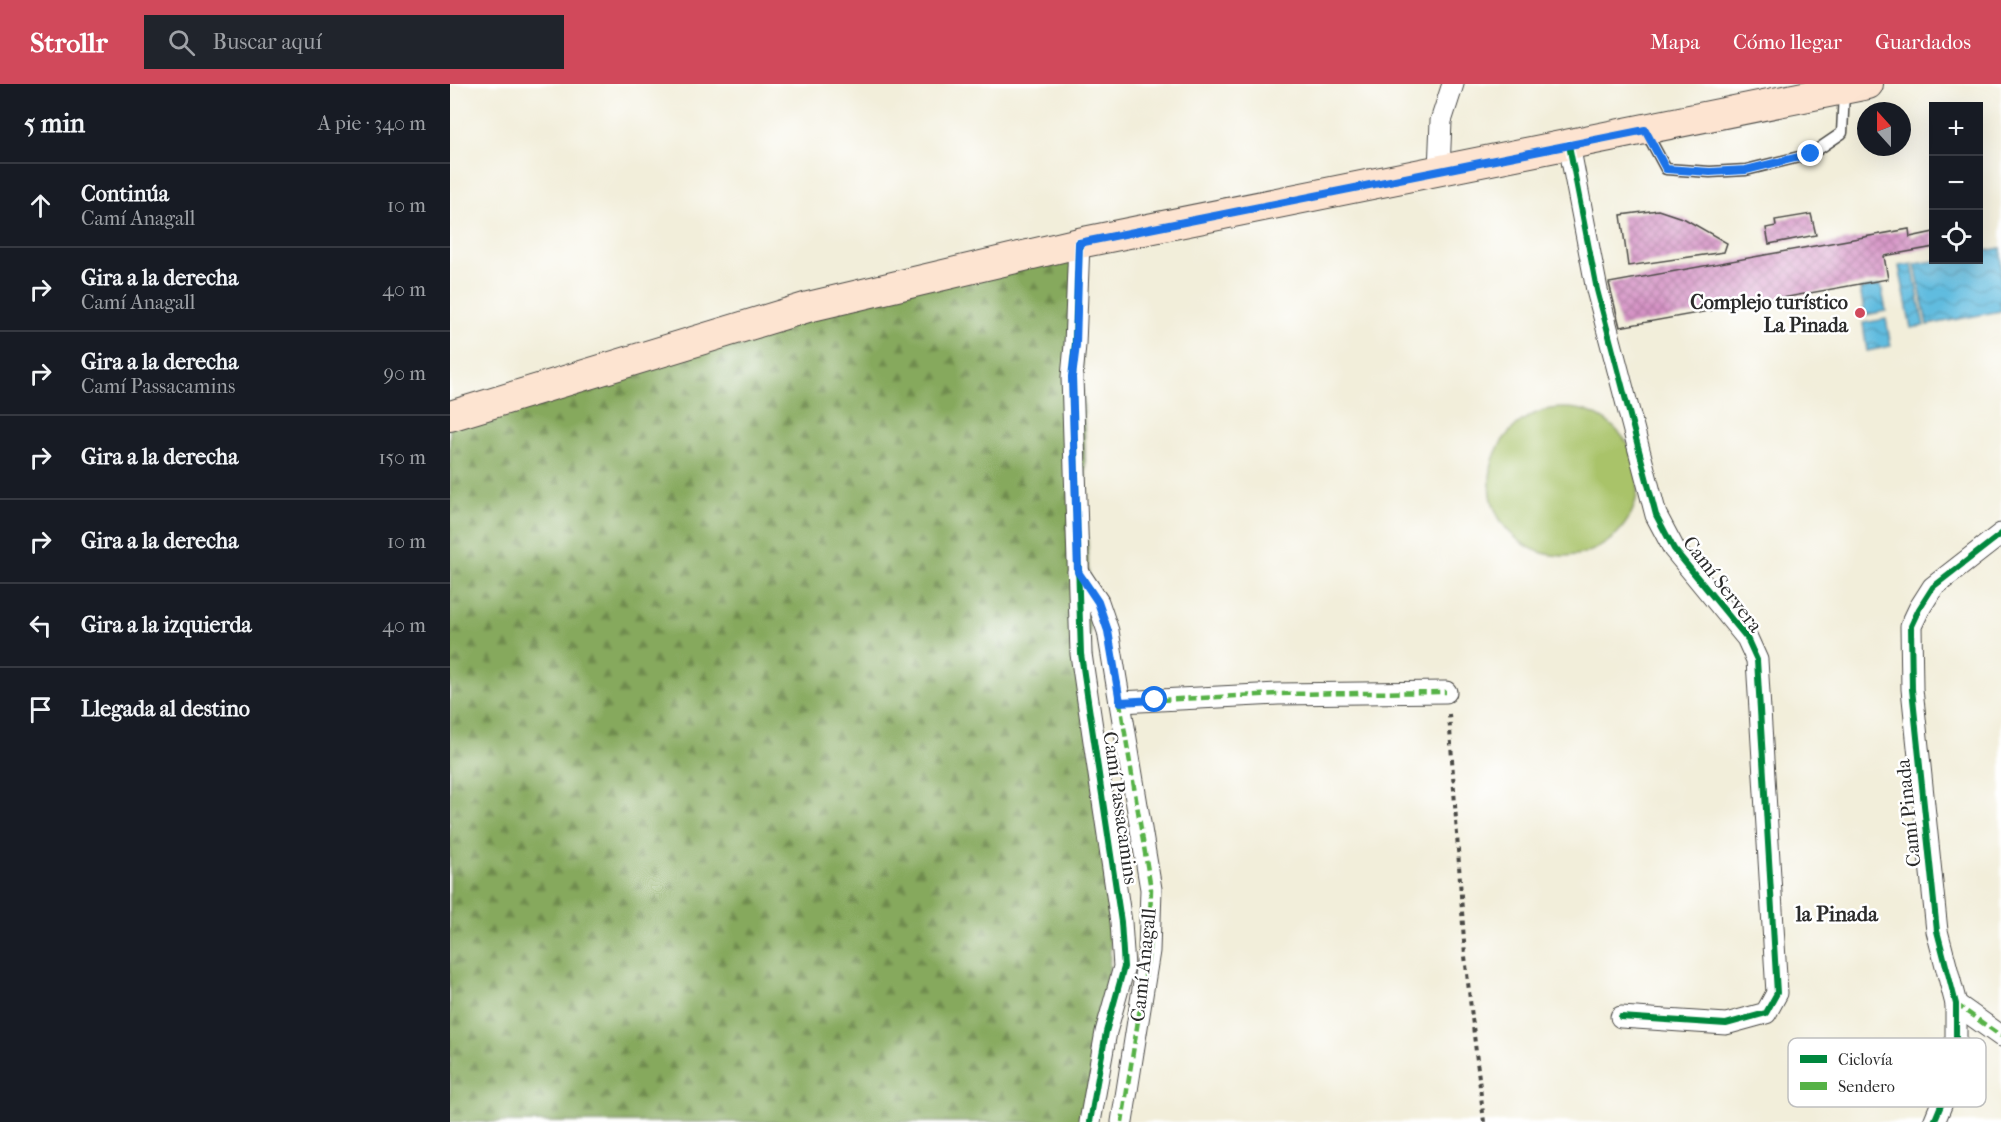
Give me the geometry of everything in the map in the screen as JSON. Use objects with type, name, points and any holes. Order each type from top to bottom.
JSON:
[{"type":"main road","points":[[450,416],[808,307],[1079,243],[1856,87]]},
{"type":"street","points":[[1439,170],[1441,121],[1453,84]]},
{"type":"street","name":"Camí Servera","points":[[1569,145],[1599,300],[1656,515],[1674,549],[1747,638],[1757,660],[1777,993],[1766,1013],[1726,1024],[1621,1017]]},
{"type":"street","name":"Camí Passacamins","points":[[1079,243],[1076,345],[1072,377],[1081,654],[1119,911],[1124,967],[1106,1032],[1090,1122]]},
{"type":"street","name":"Camí Pinada","points":[[1956,1038],[1956,1004],[1935,920],[1912,689],[1911,626],[1918,609],[1933,587],[2001,534]]},
{"type":"street","name":"Camí Anagall","points":[[1078,572],[1098,602],[1108,631],[1151,889],[1149,951],[1122,1122]]},
{"type":"street","points":[[1120,702],[1278,694],[1446,692]]},
{"type":"street","points":[[1956,1004],[2001,1036]]},
{"type":"street","name":"Camí Pinada","points":[[1934,1122],[1940,1107]]},
{"type":"lane","points":[[1645,130],[1666,169],[1710,172],[1746,170],[1811,154],[1842,133],[1856,87]]},
{"type":"path","points":[[1446,692],[1465,956],[1484,1122]]},
{"type":"green space","points":[[1079,243],[1093,732],[1114,877],[1106,1032],[1093,1122],[450,1122],[450,416]]},
{"type":"green space","points":[[1564,408],[1578,409],[1592,414],[1605,420],[1616,430],[1626,441],[1632,454],[1637,468],[1637,496],[1632,510],[1626,523],[1616,534],[1605,544],[1592,550],[1578,555],[1564,556],[1550,555],[1536,550],[1523,544],[1512,534],[1502,523],[1496,510],[1491,496],[1490,482],[1491,468],[1496,454],[1502,441],[1512,430],[1523,420],[1536,414],[1550,409]]},
{"type":"water","points":[[2001,248],[2001,311],[1927,325],[1915,264],[1929,262],[1929,264],[1983,264],[1983,251]]},
{"type":"water","points":[[1912,264],[1924,326],[1911,328],[1899,266]]},
{"type":"water","points":[[1881,285],[1886,311],[1865,315],[1860,289]]},
{"type":"water","points":[[1886,319],[1891,346],[1867,351],[1863,323]]},
{"type":"building","points":[[1658,210],[1685,219],[1727,243],[1724,252],[1628,266],[1621,215]]},
{"type":"building","points":[[1811,214],[1816,235],[1769,244],[1766,228],[1776,226],[1775,220]]},
{"type":"building","points":[[1909,229],[1910,237],[1929,233],[1929,248],[1884,256],[1888,279],[1620,327],[1609,283]]},
{"type":"marked path","points":[[1080,574],[1098,602],[1108,631],[1151,889],[1149,951],[1122,1122]]},
{"type":"marked path","points":[[1120,702],[1278,694],[1446,692]]},
{"type":"marked path","points":[[1956,1004],[2001,1036]]},
{"type":"cycle path","points":[[1569,145],[1597,290],[1656,515],[1674,549],[1747,638],[1757,660],[1777,993],[1766,1013],[1726,1024],[1621,1017]]},
{"type":"cycle path","points":[[1079,243],[1072,377],[1081,654],[1121,922],[1124,967],[1106,1032],[1090,1122]]},
{"type":"cycle path","points":[[1956,1038],[1956,1004],[1937,931],[1912,689],[1911,626],[1933,587],[2001,534]]},
{"type":"cycle path","points":[[1934,1122],[1940,1107]]},
{"type":"place","name":"Complejo turístico La Pinada","points":[[1860,313]]},
{"type":"district","name":"la Pinada","points":[[1837,914]]},
{"type":"route","points":[[1155,700],[1120,702],[1108,631],[1098,602],[1078,572],[1072,377],[1076,345],[1079,243],[1645,130],[1666,169],[1710,172],[1746,170],[1811,154]]}]
